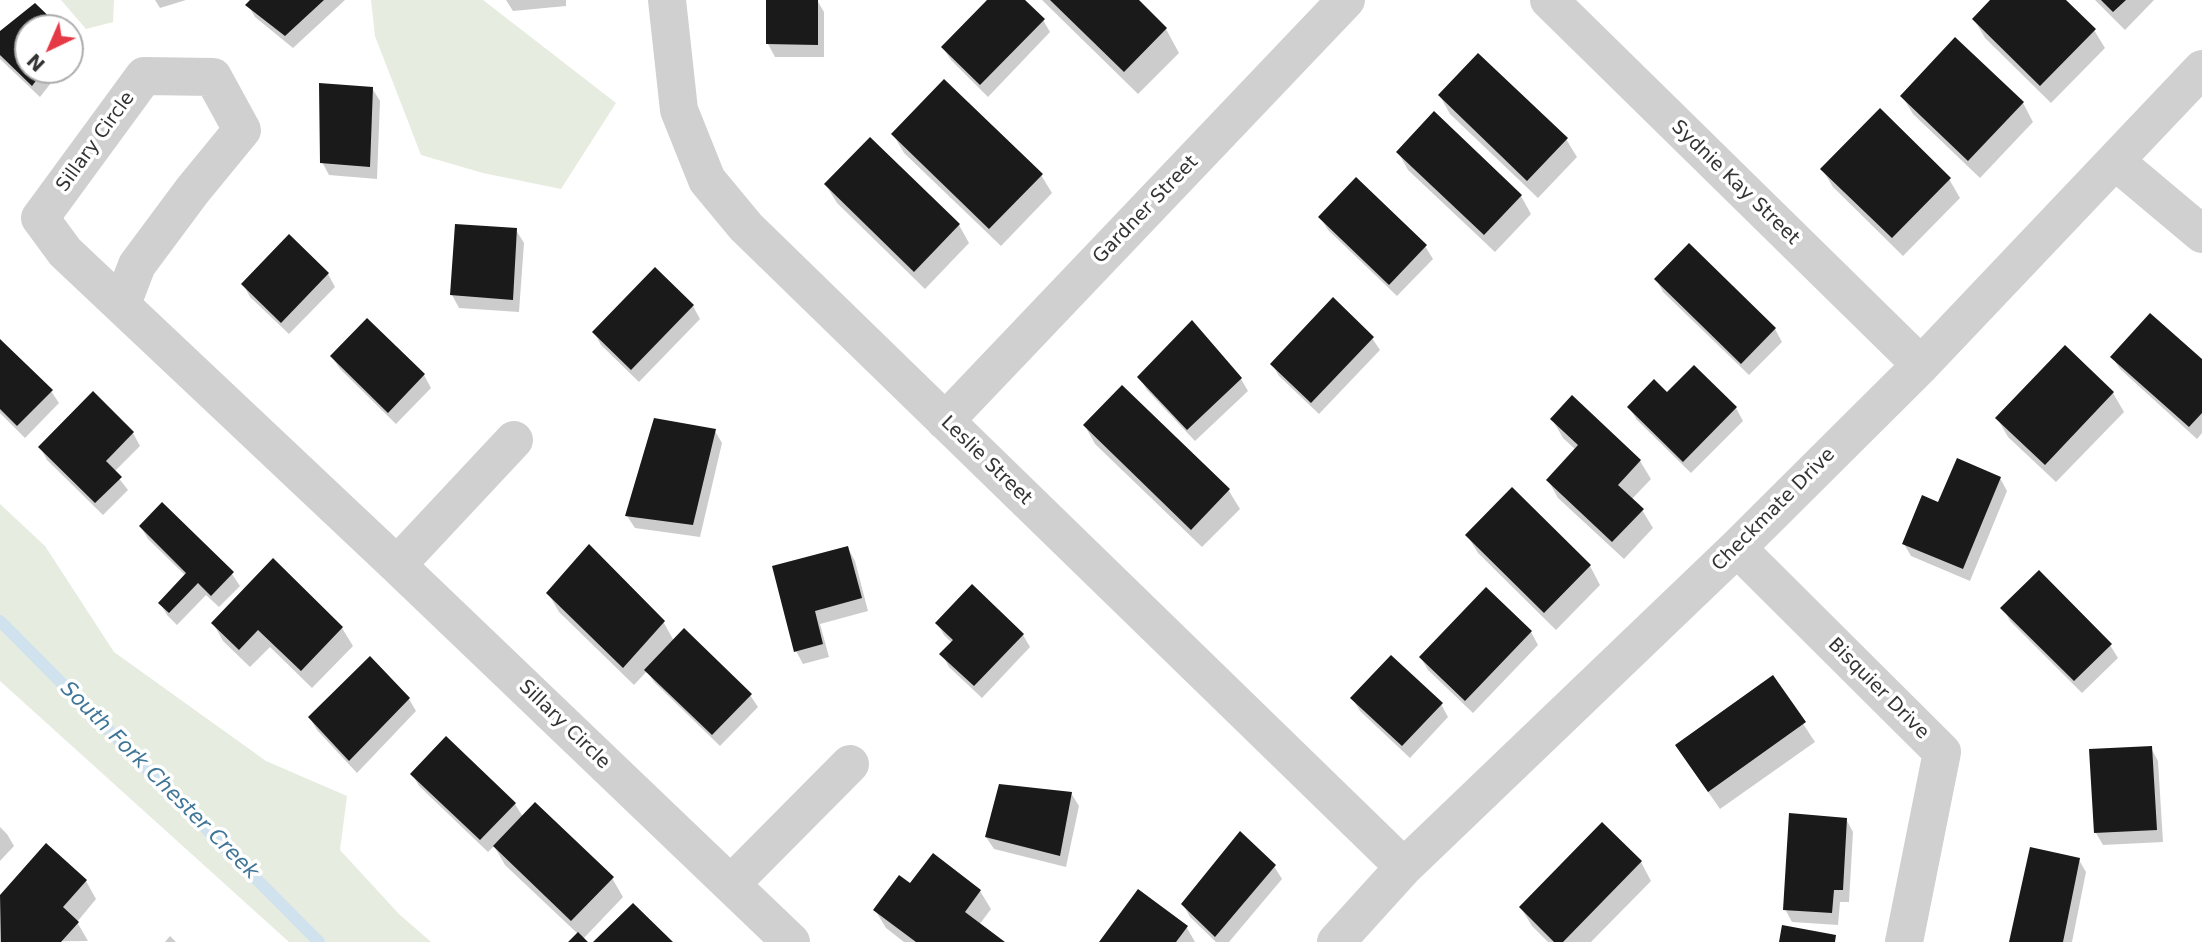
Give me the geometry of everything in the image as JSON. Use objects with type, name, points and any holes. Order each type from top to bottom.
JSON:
[{"type":"street","name":"Leslie Street","points":[[667,0],[679,110],[707,180],[746,228],[1404,867]]},
{"type":"street","name":"Gardner Street","points":[[945,421],[1346,0]]},
{"type":"street","name":"Sydnie Kay Street","points":[[1549,0],[1921,365]]},
{"type":"street","name":"Checkmate Drive","points":[[1336,942],[1404,867],[1737,548],[1921,365],[2202,69]]},
{"type":"street","name":"Sillary Circle","points":[[122,304],[137,265],[242,130],[212,77],[144,76],[40,218],[65,252],[791,942]]},
{"type":"street","points":[[2115,161],[2202,234]]},
{"type":"street","points":[[397,565],[514,440]]},
{"type":"street","name":"Bisquier Drive","points":[[1737,548],[1942,752],[1904,942]]},
{"type":"street","points":[[731,884],[850,764]]},
{"type":"shaded area","points":[[61,0],[114,0],[113,22],[86,29],[84,14],[73,14]]},
{"type":"shaded area","points":[[371,0],[483,0],[616,103],[561,189],[483,173],[421,155],[375,36]]},
{"type":"shaded area","points":[[0,504],[45,546],[114,652],[266,761],[347,796],[340,850],[399,914],[431,942],[289,942],[0,681]]},
{"type":"building","points":[[250,0],[324,0],[285,36],[245,5]]},
{"type":"building","points":[[766,0],[818,0],[818,45],[766,44]]},
{"type":"building","points":[[987,0],[1025,0],[1045,19],[980,85],[941,47]]},
{"type":"building","points":[[1050,0],[1139,0],[1167,28],[1124,72]]},
{"type":"building","points":[[1990,0],[2066,0],[2096,29],[2040,86],[1972,19]]},
{"type":"building","points":[[2101,0],[2126,0],[2113,12]]},
{"type":"building","points":[[35,3],[46,14],[21,14]]},
{"type":"building","points":[[14,20],[14,69],[0,55],[0,31]]},
{"type":"building","points":[[1955,37],[2024,102],[1968,161],[1900,96]]},
{"type":"building","points":[[1478,53],[1568,138],[1527,181],[1438,95]]},
{"type":"building","points":[[944,79],[1043,174],[989,229],[891,134]]},
{"type":"building","points":[[319,83],[373,87],[370,167],[320,163]]},
{"type":"building","points":[[1880,108],[1951,178],[1892,238],[1820,169]]},
{"type":"building","points":[[1434,111],[1522,195],[1484,235],[1396,152]]},
{"type":"building","points":[[870,137],[960,224],[914,272],[824,184]]},
{"type":"building","points":[[1356,177],[1427,245],[1389,285],[1318,217]]},
{"type":"building","points":[[455,224],[517,228],[513,300],[450,295]]},
{"type":"building","points":[[289,234],[329,273],[281,323],[241,284]]},
{"type":"building","points":[[1689,243],[1776,328],[1741,364],[1654,279]]},
{"type":"building","points":[[655,267],[694,305],[631,370],[592,332]]},
{"type":"building","points":[[1333,297],[1374,337],[1311,403],[1270,364]]},
{"type":"building","points":[[2150,313],[2202,359],[2202,413],[2189,427],[2110,357]]},
{"type":"building","points":[[367,318],[425,374],[388,413],[330,356]]},
{"type":"building","points":[[1192,320],[1242,378],[1187,430],[1137,377]]},
{"type":"building","points":[[0,339],[53,390],[17,426],[0,409]]},
{"type":"building","points":[[2065,345],[2114,392],[2045,465],[1995,418]]},
{"type":"building","points":[[1694,365],[1737,407],[1683,462],[1627,407],[1654,379],[1667,392]]},
{"type":"building","points":[[1122,385],[1230,489],[1191,530],[1083,425]]},
{"type":"building","points":[[93,391],[134,432],[106,461],[122,477],[95,503],[38,447]]},
{"type":"building","points":[[1572,395],[1641,460],[1618,485],[1644,509],[1612,542],[1546,480],[1578,445],[1550,419]]},
{"type":"building","points":[[654,418],[716,429],[693,525],[625,516]]},
{"type":"building","points":[[1957,458],[2001,477],[1963,569],[1902,544],[1922,495],[1938,502]]},
{"type":"building","points":[[1512,487],[1591,565],[1544,613],[1465,535]]},
{"type":"building","points":[[162,502],[234,572],[211,596],[198,583],[169,613],[158,603],[186,573],[139,526]]},
{"type":"building","points":[[589,544],[665,621],[623,668],[546,593]]},
{"type":"building","points":[[848,546],[862,598],[815,611],[823,644],[794,652],[772,566]]},
{"type":"building","points":[[273,558],[343,627],[301,671],[258,630],[239,650],[211,623]]},
{"type":"building","points":[[2039,570],[2112,644],[2074,681],[2000,608]]},
{"type":"building","points":[[972,584],[1024,634],[974,686],[939,654],[953,640],[935,623]]},
{"type":"building","points":[[1486,587],[1532,631],[1465,701],[1419,657]]},
{"type":"building","points":[[684,628],[752,694],[712,735],[644,670]]},
{"type":"building","points":[[1391,655],[1443,703],[1402,746],[1350,698]]},
{"type":"building","points":[[370,656],[410,698],[349,761],[308,717]]},
{"type":"building","points":[[1773,675],[1806,722],[1708,792],[1675,745]]},
{"type":"building","points":[[446,736],[516,803],[480,840],[410,774]]},
{"type":"building","points":[[2152,746],[2157,830],[2094,833],[2089,749]]},
{"type":"building","points":[[999,784],[1072,792],[1060,856],[985,837]]},
{"type":"building","points":[[535,802],[614,877],[571,921],[493,846]]},
{"type":"building","points":[[1789,813],[1847,818],[1843,890],[1834,890],[1832,913],[1783,910]]},
{"type":"building","points":[[1602,822],[1642,861],[1563,942],[1554,942],[1519,907]]},
{"type":"building","points":[[1240,831],[1276,865],[1215,937],[1181,904]]},
{"type":"building","points":[[46,843],[87,880],[63,907],[79,922],[61,942],[1,942],[0,895]]},
{"type":"building","points":[[2030,847],[2080,858],[2063,942],[2009,942]]},
{"type":"building","points":[[933,853],[981,890],[965,912],[1005,942],[916,942],[873,910],[899,875],[910,883]]},
{"type":"building","points":[[1138,889],[1188,926],[1176,942],[1099,942]]},
{"type":"building","points":[[633,903],[673,942],[593,942]]},
{"type":"building","points":[[1782,925],[1836,935],[1835,942],[1779,942]]},
{"type":"building","points":[[578,932],[588,942],[568,942]]},
{"type":"waterway","name":"South Fork Chester Creek","points":[[0,621],[319,942]]}]
